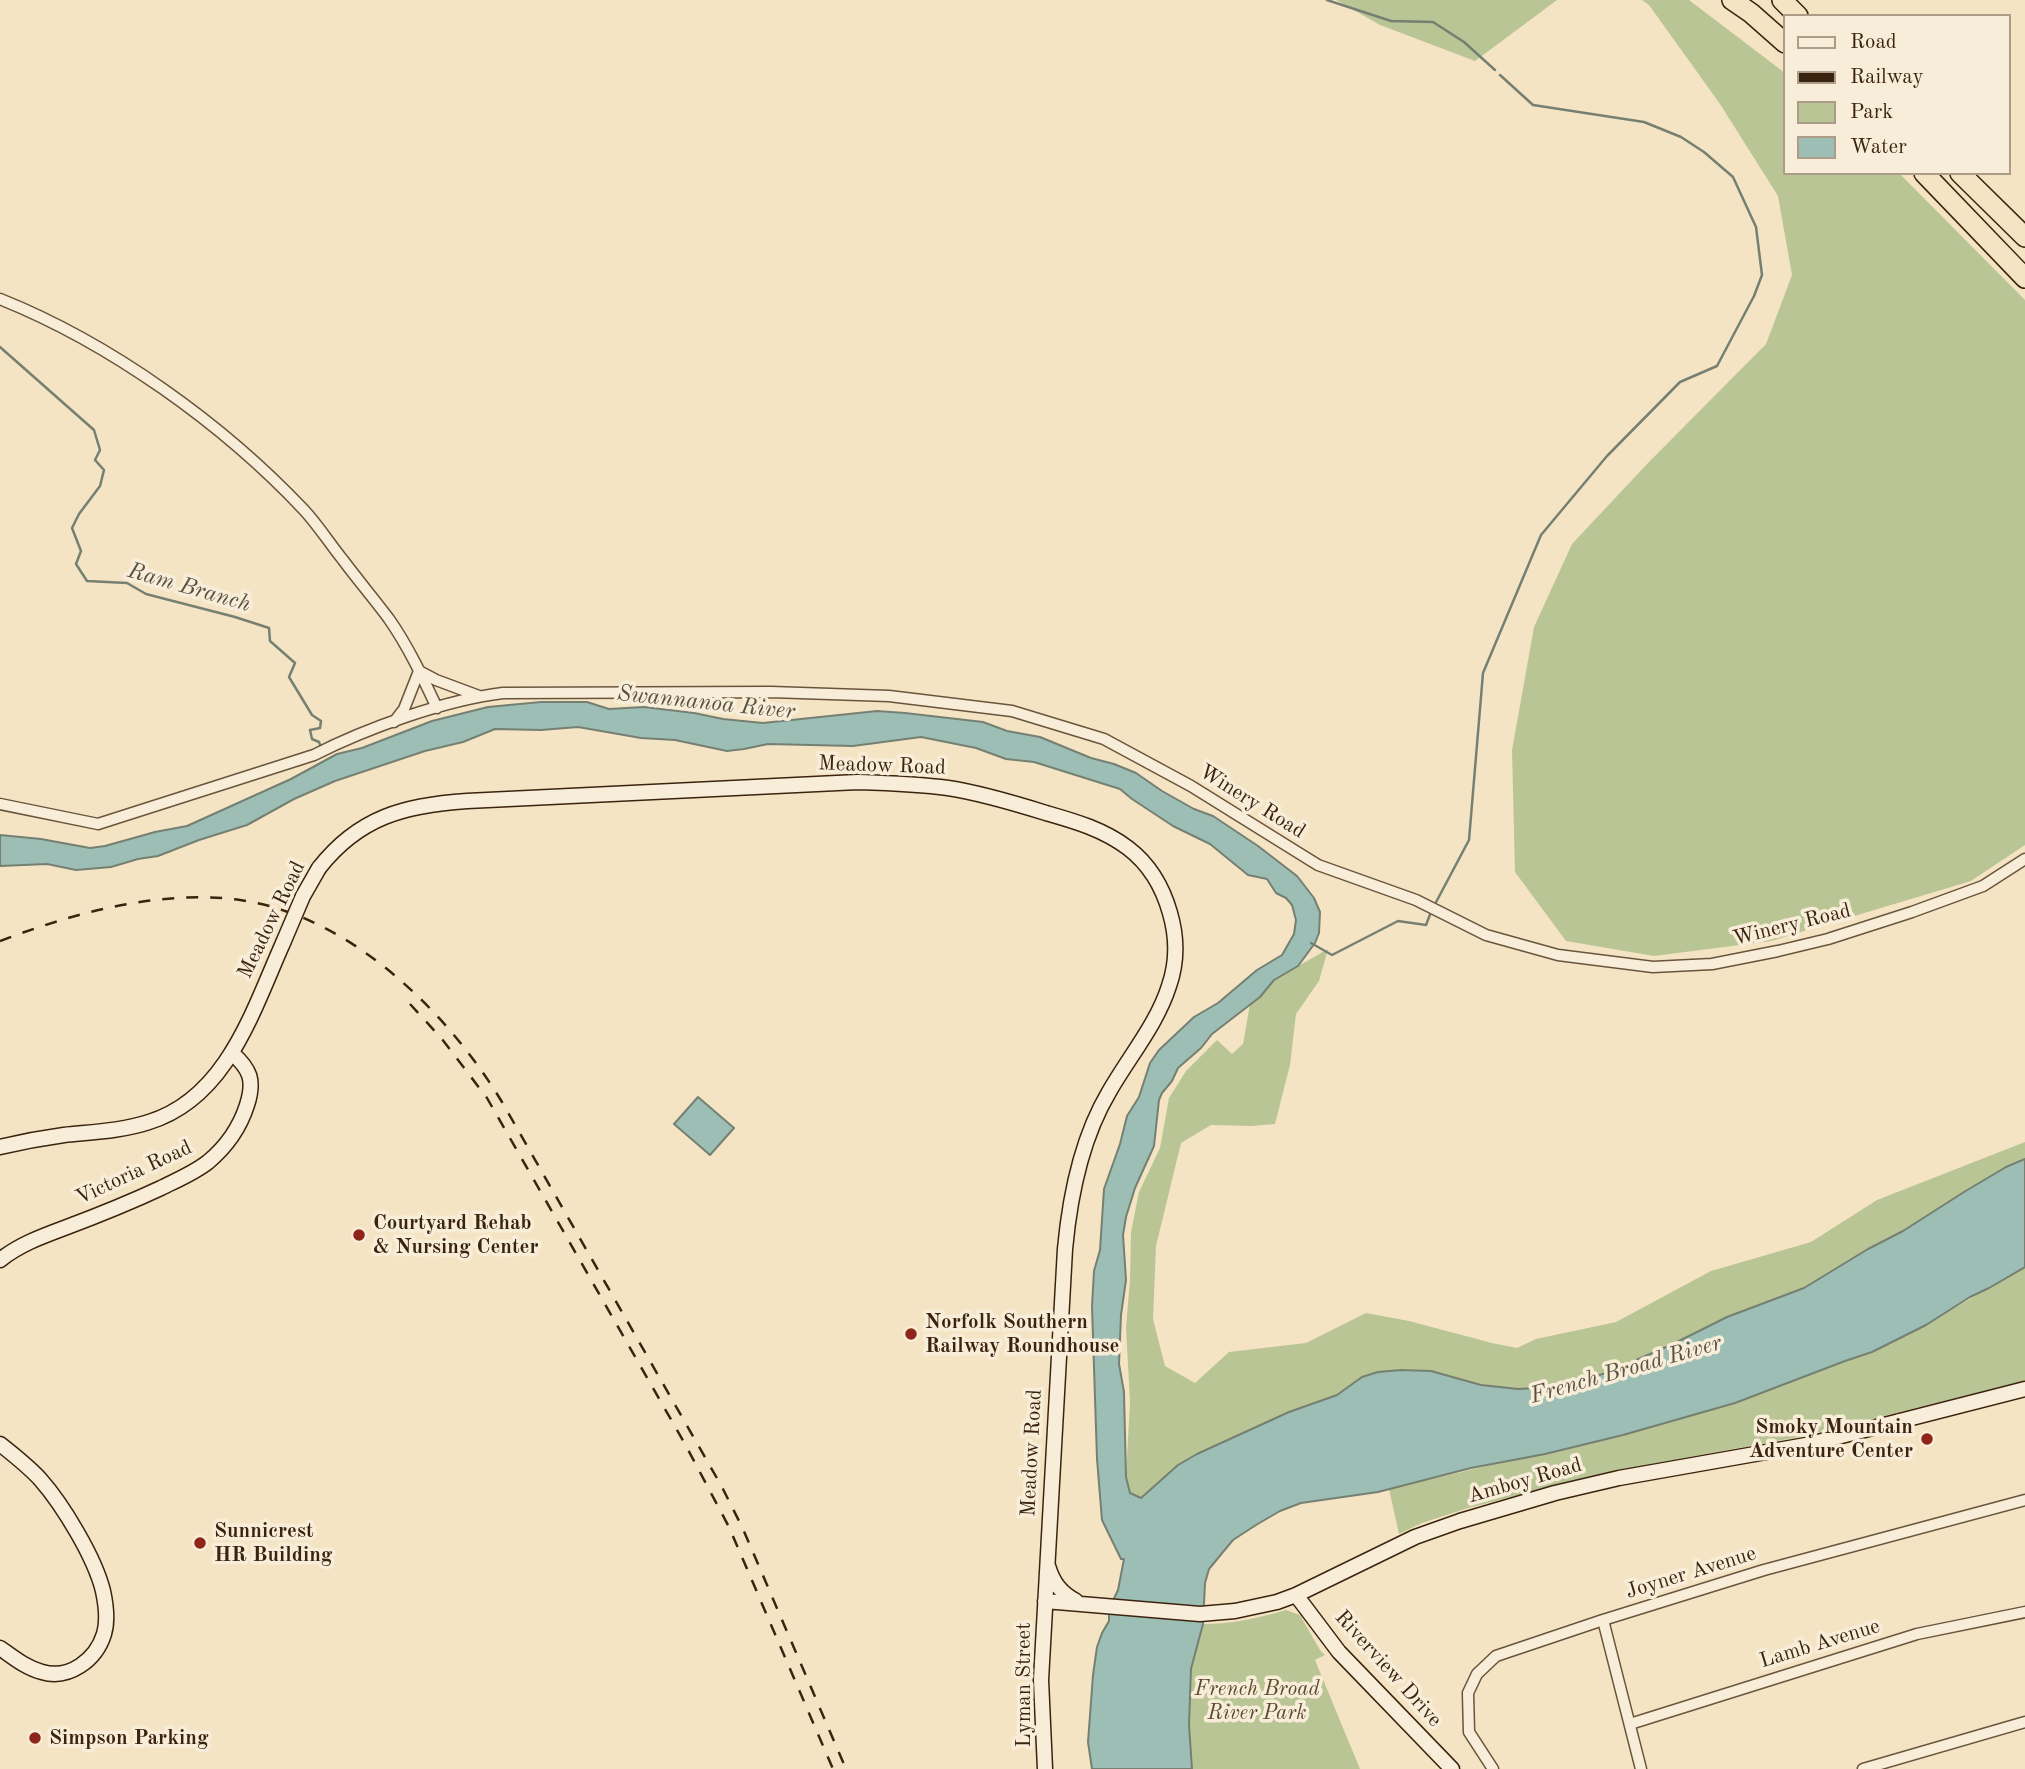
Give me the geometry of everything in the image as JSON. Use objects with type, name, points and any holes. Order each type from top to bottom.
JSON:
[{"type":"highway","points":[[1732,0],[1784,42]]},
{"type":"highway","points":[[1782,0],[1796,14]]},
{"type":"highway","points":[[1926,175],[2025,278]]},
{"type":"highway","points":[[1963,175],[2025,237]]},
{"type":"main road","name":"Meadow Road","points":[[0,1147],[32,1140],[120,1129],[156,1119],[184,1106],[200,1094],[232,1053],[303,897],[319,869],[345,840],[363,827],[396,812],[417,806],[481,801],[858,782],[934,786],[997,799],[1085,825],[1108,835],[1134,854],[1155,879],[1166,900],[1175,938],[1174,966],[1161,1006],[1097,1114],[1072,1196],[1065,1249],[1045,1601]]},
{"type":"main road","name":"Victoria Road","points":[[0,1260],[25,1243],[140,1198],[187,1175],[210,1160],[233,1134],[250,1095],[251,1081],[248,1070],[232,1053]]},
{"type":"main road","name":"Amboy Road","points":[[1045,1601],[1200,1614],[1235,1612],[1296,1595],[1415,1537],[1555,1493],[1619,1478],[1806,1444],[2025,1389]]},
{"type":"main road","points":[[0,1444],[40,1479],[71,1522],[102,1589],[106,1616],[104,1634],[98,1647],[82,1665],[63,1674],[41,1672],[0,1648]]},
{"type":"main road","points":[[1047,1560],[1056,1584],[1067,1596],[1080,1603]]},
{"type":"main road","name":"Riverview Drive","points":[[1296,1595],[1339,1652],[1452,1769]]},
{"type":"main road","name":"Lyman Street","points":[[1045,1601],[1041,1680],[1045,1769]]},
{"type":"street","points":[[0,299],[29,311],[114,358],[194,412],[264,471],[306,512],[390,621],[437,708]]},
{"type":"street","points":[[419,671],[479,696]]},
{"type":"street","points":[[394,722],[404,709],[419,671]]},
{"type":"street","name":"Winery Road","points":[[0,804],[99,824],[314,755],[394,722],[479,696],[503,693],[771,692],[889,696],[1012,711],[1104,739],[1191,786],[1318,865],[1416,900],[1486,935],[1558,955],[1653,967],[1712,964],[1791,948],[1912,912],[1983,886],[2025,859]]},
{"type":"street","name":"Joyner Avenue","points":[[1493,1769],[1469,1732],[1468,1693],[1477,1674],[1496,1656],[1764,1570],[2025,1500]]},
{"type":"street","name":"Lamb Avenue","points":[[1630,1724],[1917,1634],[2025,1612]]},
{"type":"street","points":[[1604,1620],[1641,1769]]},
{"type":"street","points":[[1863,1769],[2024,1726]]},
{"type":"green space","points":[[1336,0],[1557,0],[1475,61],[1380,25]]},
{"type":"green space","points":[[1642,0],[1689,0],[1784,72],[1784,175],[1901,175],[2025,300],[2025,845],[1971,881],[1771,941],[1654,956],[1566,941],[1515,872],[1512,750],[1534,627],[1572,544],[1766,344],[1792,275],[1778,196],[1720,104],[1649,5]]},
{"type":"green space","points":[[1328,949],[1319,981],[1296,1014],[1290,1065],[1275,1124],[1211,1125],[1181,1143],[1156,1246],[1153,1319],[1165,1366],[1195,1383],[1229,1352],[1306,1343],[1366,1313],[1517,1348],[1536,1339],[1616,1322],[1711,1271],[1811,1242],[1877,1200],[2025,1142],[2025,1159],[2006,1167],[1805,1288],[1727,1317],[1606,1373],[1558,1387],[1518,1389],[1481,1385],[1431,1371],[1362,1377],[1337,1395],[1289,1412],[1197,1454],[1178,1465],[1142,1498],[1130,1493],[1126,1477],[1130,1402],[1126,1328],[1131,1232],[1139,1192],[1160,1148],[1169,1098],[1186,1071],[1217,1040],[1232,1054],[1243,1044],[1250,1004],[1260,997],[1274,980]]},
{"type":"green space","points":[[2025,1267],[2025,1381],[1799,1437],[1576,1480],[1465,1509],[1422,1523],[1399,1534],[1389,1489],[1594,1441],[1735,1403],[1784,1385],[1930,1322]]},
{"type":"green space","name":"French Broad River Park","points":[[1286,1610],[1300,1615],[1325,1655],[1315,1660],[1360,1769],[1192,1769],[1189,1725],[1191,1669],[1203,1624],[1245,1620]]},
{"type":"water","name":"French Broad River","points":[[541,702],[587,702],[609,709],[644,707],[763,723],[877,711],[983,722],[1007,731],[1040,737],[1136,773],[1194,809],[1213,816],[1258,846],[1297,876],[1314,898],[1320,912],[1319,933],[1298,966],[1274,980],[1260,997],[1212,1034],[1201,1048],[1178,1068],[1159,1100],[1154,1146],[1135,1188],[1123,1235],[1126,1280],[1119,1364],[1124,1392],[1126,1477],[1130,1493],[1141,1498],[1178,1465],[1197,1454],[1289,1412],[1337,1395],[1362,1377],[1378,1372],[1431,1371],[1481,1385],[1518,1389],[1558,1387],[1606,1373],[1727,1317],[1804,1288],[2006,1167],[2025,1159],[2025,1267],[1926,1325],[1872,1352],[1735,1403],[1545,1454],[1471,1468],[1378,1492],[1301,1503],[1280,1511],[1233,1540],[1209,1569],[1205,1583],[1203,1624],[1191,1669],[1189,1725],[1192,1769],[1092,1769],[1088,1742],[1097,1647],[1109,1621],[1109,1609],[1118,1590],[1124,1559],[1121,1559],[1102,1520],[1097,1459],[1092,1306],[1094,1271],[1100,1250],[1104,1189],[1127,1116],[1139,1097],[1150,1063],[1159,1050],[1194,1017],[1218,1003],[1257,970],[1282,955],[1294,934],[1296,920],[1292,905],[1276,893],[1267,879],[1248,875],[1210,844],[1173,826],[1120,789],[1034,762],[1006,759],[976,748],[921,737],[853,746],[768,744],[727,751],[675,740],[641,738],[578,727],[541,730],[495,729],[463,742],[425,751],[335,781],[294,799],[247,825],[158,856],[111,867],[76,870],[47,864],[0,866],[0,835],[90,848],[187,826],[291,779],[337,754],[362,748],[432,721],[488,707]]},
{"type":"water","points":[[698,1097],[734,1128],[710,1155],[674,1124]]},
{"type":"waterway","points":[[1327,0],[1391,21],[1433,22],[1464,42],[1495,70]]},
{"type":"waterway","points":[[1434,906],[1469,840],[1483,673],[1541,535],[1607,456],[1680,382],[1717,366],[1754,296],[1762,275],[1756,227],[1733,177],[1704,152],[1681,137],[1644,122],[1533,105],[1500,75]]},
{"type":"waterway","name":"Ram Branch","points":[[0,347],[94,430],[100,450],[95,460],[104,470],[100,486],[72,528],[81,551],[76,564],[87,581],[127,583],[146,594],[269,628],[270,641],[295,663],[289,677],[312,715],[321,721],[320,728],[310,730],[312,739],[319,742],[321,747]]},
{"type":"waterway","points":[[1311,943],[1332,955],[1398,921],[1426,925],[1431,912]]},
{"type":"railway","points":[[0,941],[57,921],[118,906],[179,898],[240,900],[280,909],[319,925],[391,972],[424,1002],[453,1034],[502,1102],[722,1487],[743,1529],[846,1769]]},
{"type":"railway","points":[[410,1004],[442,1039],[487,1098],[685,1444],[729,1527],[833,1769]]},
{"type":"place","name":"Courtyard Rehab & Nursing Center","points":[[359,1235]]},
{"type":"place","name":"Norfolk Southern Railway Roundhouse","points":[[911,1334]]},
{"type":"place","name":"Smoky Mountain Adventure Center","points":[[1927,1439]]},
{"type":"place","name":"Sunnicrest HR Building","points":[[200,1543]]},
{"type":"place","name":"Simpson Parking","points":[[35,1738]]},
{"type":"water label","name":"Swannanoa River","points":[[706,703]]}]
